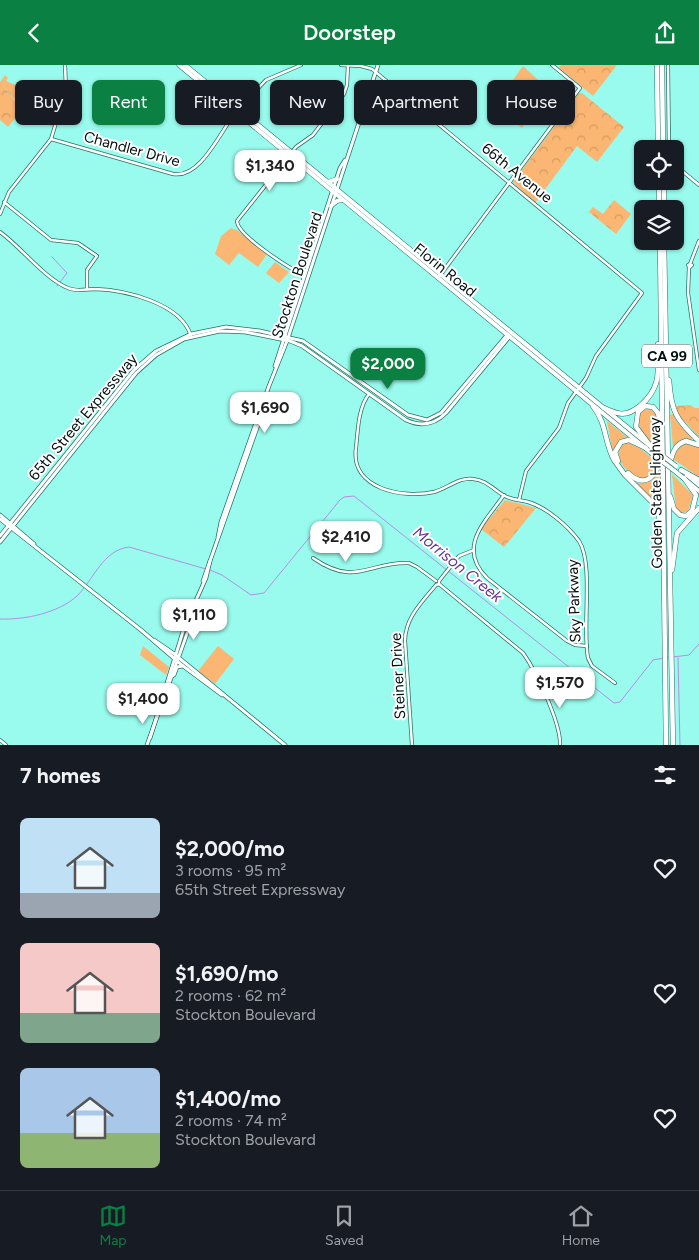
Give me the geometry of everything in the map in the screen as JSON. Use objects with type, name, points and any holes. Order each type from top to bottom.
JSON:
[{"type":"highway","points":[[657,65],[658,140]]},
{"type":"highway","points":[[662,65],[663,140]]},
{"type":"highway","name":"Golden State Highway","points":[[660,250],[666,745]]},
{"type":"highway","name":"Golden State Highway","points":[[664,250],[673,745]]},
{"type":"highway","points":[[604,409],[618,415],[629,414],[653,393],[658,381],[661,321]]},
{"type":"highway","points":[[666,357],[673,409],[680,422],[699,443]]},
{"type":"highway","points":[[593,406],[604,423],[610,451],[614,460],[657,509],[664,568]]},
{"type":"highway","points":[[647,446],[635,422],[638,412],[645,407],[653,407],[658,413],[663,437]]},
{"type":"highway","points":[[647,446],[625,441],[618,445],[615,452],[625,471],[640,480],[650,479],[657,472],[663,451]]},
{"type":"highway","points":[[667,471],[677,445],[686,441],[699,443]]},
{"type":"highway","points":[[678,471],[699,480]]},
{"type":"highway","points":[[668,490],[676,512],[682,516],[688,515],[695,506],[696,495],[684,479]]},
{"type":"highway","points":[[670,599],[675,539],[680,527],[699,508]]},
{"type":"main road","name":"Florin Road","points":[[178,65],[198,80]]},
{"type":"main road","name":"Florin Road","points":[[185,65],[203,80]]},
{"type":"main road","name":"Stockton Boulevard","points":[[233,495],[378,65]]},
{"type":"main road","name":"Florin Road","points":[[256,125],[509,335],[577,390],[604,409],[647,446],[655,456],[699,485]]},
{"type":"main road","name":"Florin Road","points":[[290,153],[328,182],[342,200],[439,277]]},
{"type":"main road","name":"Stockton Boulevard","points":[[306,276],[332,206],[337,179],[346,159]]},
{"type":"main road","points":[[328,182],[333,182],[337,179]]},
{"type":"main road","points":[[332,206],[337,201],[342,200]]},
{"type":"main road","points":[[213,332],[226,327]]},
{"type":"main road","name":"65th Street Expressway","points":[[0,536],[140,368],[169,347],[191,335],[226,327],[260,331],[304,342],[371,392],[408,415],[427,420],[441,413],[476,378],[509,335]]},
{"type":"main road","points":[[237,331],[260,331]]},
{"type":"main road","name":"65th Street Expressway","points":[[191,335],[237,331],[286,338],[342,369],[406,420],[424,424],[441,418],[460,397],[463,390]]},
{"type":"main road","points":[[463,390],[489,355],[509,335]]},
{"type":"main road","points":[[484,369],[489,355]]},
{"type":"main road","points":[[476,378],[482,364]]},
{"type":"main road","name":"Florin Road","points":[[577,390],[593,406],[676,466],[684,479],[699,491]]},
{"type":"main road","name":"Stockton Boulevard","points":[[147,745],[172,676],[181,638],[207,572],[245,464],[257,428],[258,418]]},
{"type":"main road","points":[[245,464],[248,447]]},
{"type":"main road","points":[[0,515],[285,745]]},
{"type":"main road","points":[[0,519],[11,525]]},
{"type":"main road","name":"65th Street Expressway","points":[[0,542],[11,525]]},
{"type":"main road","name":"Stockton Boulevard","points":[[150,737],[176,658],[193,617],[191,615]]},
{"type":"main road","points":[[170,650],[176,650],[181,638]]},
{"type":"main road","points":[[154,640],[170,650],[183,666],[222,695]]},
{"type":"main road","points":[[172,676],[178,667],[183,666]]},
{"type":"street","points":[[0,214],[8,192],[52,139],[66,90],[65,65]]},
{"type":"street","name":"Chandler Drive","points":[[260,86],[266,80],[301,65]]},
{"type":"street","points":[[341,65],[361,66],[376,72]]},
{"type":"street","points":[[306,276],[289,268],[241,232],[237,225],[239,217],[290,153],[299,144],[313,135],[344,94],[347,85],[348,65]]},
{"type":"street","points":[[439,277],[580,88],[552,65]]},
{"type":"street","points":[[668,65],[669,140]]},
{"type":"street","name":"66th Avenue","points":[[376,72],[642,293],[596,355],[586,378],[577,390]]},
{"type":"street","name":"Chandler Drive","points":[[52,139],[183,175],[197,166],[227,125]]},
{"type":"street","points":[[684,172],[699,185]]},
{"type":"street","points":[[4,202],[51,239],[78,243],[97,256],[87,269],[87,289]]},
{"type":"street","points":[[0,232],[62,285],[75,290],[87,289],[135,294],[151,300],[184,323],[191,335]]},
{"type":"street","points":[[699,241],[690,265],[688,293],[699,370]]},
{"type":"street","points":[[520,500],[526,471],[558,431],[566,408],[577,390]]},
{"type":"street","name":"Sky Parkway","points":[[371,392],[360,412],[355,453],[356,466],[367,481],[376,486],[414,494],[435,491],[460,480],[475,479],[488,484],[504,495],[535,505],[570,531],[581,546],[585,562],[586,646],[588,657],[592,666],[615,683]]},
{"type":"street","points":[[504,495],[480,526],[475,538],[474,550],[480,570],[487,578],[567,641],[575,645],[586,646]]},
{"type":"street","name":"Steiner Drive","points":[[412,745],[406,630],[410,617],[459,556],[474,550]]},
{"type":"street","points":[[313,558],[331,569],[352,573],[399,563],[411,563],[438,583],[517,647],[526,657],[558,726],[560,745]]},
{"type":"street","points":[[0,740],[6,745]]},
{"type":"green space","points":[[561,65],[617,65],[593,96],[559,68]]},
{"type":"green space","points":[[523,66],[538,80],[513,80]]},
{"type":"green space","points":[[5,75],[8,78],[6,81],[15,85],[15,99],[1,82],[13,99],[15,100],[15,118],[8,127],[0,120],[0,82]]},
{"type":"green space","points":[[579,93],[582,93],[624,127],[597,162],[577,146],[535,203],[513,182],[555,125],[575,125],[575,98]]},
{"type":"green space","points":[[614,200],[631,214],[616,234],[589,212],[593,207],[603,214]]},
{"type":"green space","points":[[231,228],[237,230],[267,254],[258,267],[239,253],[229,265],[215,254],[221,236]]},
{"type":"green space","points":[[275,262],[289,272],[279,283],[266,273]]},
{"type":"green space","points":[[690,405],[699,408],[699,437],[678,414],[675,406]]},
{"type":"green space","points":[[648,408],[656,414],[659,447],[645,436],[640,428],[639,418],[641,412]]},
{"type":"green space","points":[[673,414],[677,422],[694,439],[680,441],[673,447],[670,415]]},
{"type":"green space","points":[[607,421],[628,438],[619,442],[613,454]]},
{"type":"green space","points":[[627,442],[641,449],[658,463],[653,474],[645,478],[636,477],[628,472],[619,456],[620,448]]},
{"type":"green space","points":[[686,443],[699,447],[699,477],[673,459],[677,449]]},
{"type":"green space","points":[[672,474],[693,495],[688,512],[681,513],[676,509]]},
{"type":"green space","points":[[658,475],[660,508],[636,483],[651,481]]},
{"type":"green space","points":[[505,500],[536,508],[504,547],[481,529]]},
{"type":"green space","points":[[143,646],[169,667],[166,675],[140,655]]},
{"type":"green space","points":[[218,646],[234,659],[215,684],[198,671]]},
{"type":"waterway","points":[[52,257],[67,273],[57,286]]},
{"type":"waterway","name":"Morrison Creek","points":[[210,570],[222,575],[251,595],[264,593],[340,500],[344,497],[354,496],[614,703],[620,702],[653,660],[669,657]]},
{"type":"waterway","name":"Morrison Creek","points":[[0,619],[30,617],[51,611],[69,602],[77,596],[106,559],[120,549],[129,547],[206,569]]},
{"type":"waterway","name":"Morrison Creek","points":[[673,657],[689,655],[699,644]]},
{"type":"waterway","points":[[678,658],[680,745]]}]
